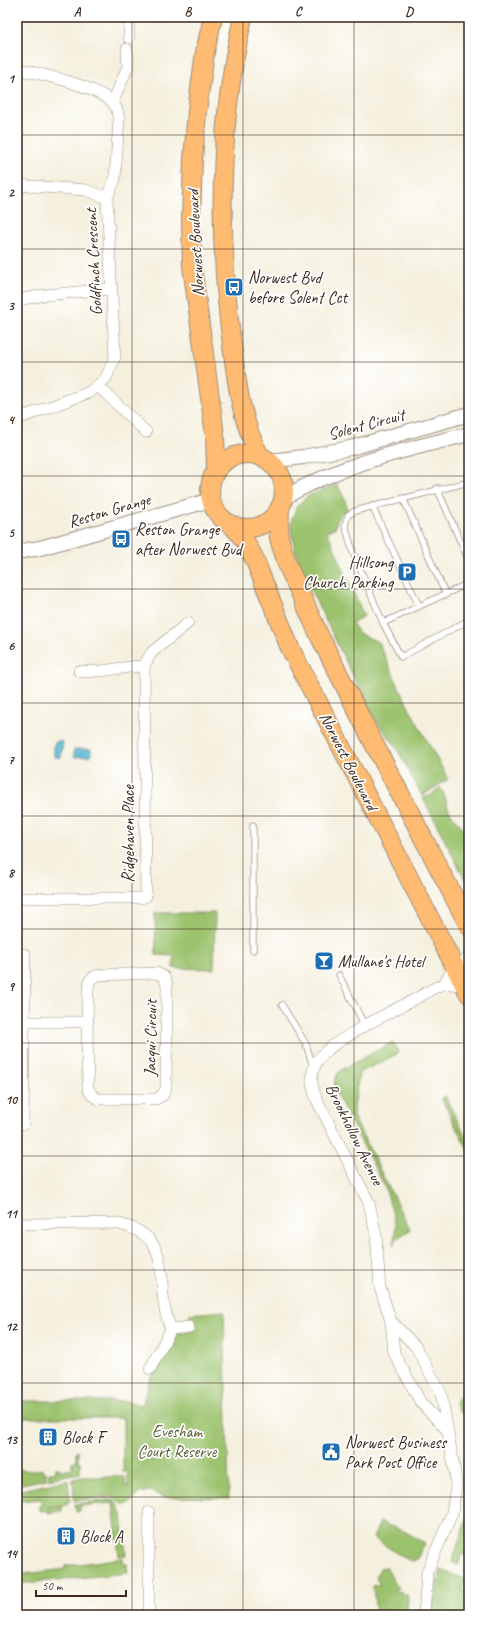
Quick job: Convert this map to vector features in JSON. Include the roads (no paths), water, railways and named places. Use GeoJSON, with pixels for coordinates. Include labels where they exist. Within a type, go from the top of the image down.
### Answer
{"type":"FeatureCollection","features":[{"type":"Feature","properties":{"kind":"main road","name":"Norwest Boulevard"},"geometry":{"type":"LineString","coordinates":[[213,17],[197,111],[193,159],[191,219],[192,266],[215,435],[216,469]]}},
{"type":"Feature","properties":{"kind":"main road","name":"Norwest Boulevard"},"geometry":{"type":"LineString","coordinates":[[243,17],[237,45],[226,121],[222,225],[227,310],[238,388],[246,427],[265,458]]}},
{"type":"Feature","properties":{"kind":"main road"},"geometry":{"type":"LineString","coordinates":[[244,454],[265,458],[282,477],[281,503],[273,518],[262,525],[243,528],[233,526],[223,520],[215,512],[210,500],[210,487],[216,469],[223,462],[244,454]]}},
{"type":"Feature","properties":{"kind":"main road","name":"Norwest Boulevard"},"geometry":{"type":"LineString","coordinates":[[281,503],[279,538],[287,564],[320,637],[469,926]]}},
{"type":"Feature","properties":{"kind":"main road","name":"Norwest Boulevard"},"geometry":{"type":"LineString","coordinates":[[233,526],[245,541],[254,558],[290,648],[462,962],[467,987]]}},
{"type":"Feature","properties":{"kind":"street"},"geometry":{"type":"LineString","coordinates":[[17,68],[106,96],[113,102],[128,66],[129,17]]}},
{"type":"Feature","properties":{"kind":"street","name":"Goldfinch Crescent"},"geometry":{"type":"LineString","coordinates":[[17,419],[80,397],[98,386],[106,378],[115,357],[110,289],[107,198],[115,179],[119,119],[113,102]]}},
{"type":"Feature","properties":{"kind":"street"},"geometry":{"type":"LineString","coordinates":[[17,185],[86,190],[107,198]]}},
{"type":"Feature","properties":{"kind":"street"},"geometry":{"type":"LineString","coordinates":[[17,300],[45,295],[110,289]]}},
{"type":"Feature","properties":{"kind":"street"},"geometry":{"type":"LineString","coordinates":[[98,386],[146,432]]}},
{"type":"Feature","properties":{"kind":"street","name":"Solent Circuit"},"geometry":{"type":"LineString","coordinates":[[265,458],[309,456],[350,448],[469,414]]}},
{"type":"Feature","properties":{"kind":"street"},"geometry":{"type":"LineString","coordinates":[[281,503],[308,483],[331,474],[374,460],[469,434]]}},
{"type":"Feature","properties":{"kind":"street","name":"Reston Grange"},"geometry":{"type":"LineString","coordinates":[[17,552],[40,548],[210,500]]}},
{"type":"Feature","properties":{"kind":"street"},"geometry":{"type":"LineString","coordinates":[[79,672],[89,673],[128,666],[144,666],[152,652],[188,623]]}},
{"type":"Feature","properties":{"kind":"street","name":"Ridgehaven Place"},"geometry":{"type":"LineString","coordinates":[[17,898],[142,898],[146,896],[144,666]]}},
{"type":"Feature","properties":{"kind":"street"},"geometry":{"type":"LineString","coordinates":[[23,1124],[21,1022],[25,954]]}},
{"type":"Feature","properties":{"kind":"street"},"geometry":{"type":"LineString","coordinates":[[444,984],[462,962]]}},
{"type":"Feature","properties":{"kind":"street","name":"Jacqui Circuit"},"geometry":{"type":"LineString","coordinates":[[157,973],[164,977],[167,985],[166,1088],[163,1095],[156,1098],[98,1099],[92,1095],[88,1089],[88,1022],[89,987],[91,980],[98,975],[157,973]]}},
{"type":"Feature","properties":{"kind":"street"},"geometry":{"type":"LineString","coordinates":[[444,984],[467,987]]}},
{"type":"Feature","properties":{"kind":"street","name":"Brookhollow Avenue"},"geometry":{"type":"LineString","coordinates":[[444,984],[365,1026],[326,1050],[313,1068],[311,1084],[317,1100],[369,1203],[376,1235],[380,1288],[391,1321],[394,1353],[421,1403],[448,1431]]}},
{"type":"Feature","properties":{"kind":"street"},"geometry":{"type":"LineString","coordinates":[[21,1022],[88,1022]]}},
{"type":"Feature","properties":{"kind":"street"},"geometry":{"type":"LineString","coordinates":[[17,1224],[113,1223],[128,1226],[138,1231],[154,1248],[160,1258],[162,1268],[164,1309],[171,1329],[150,1369]]}},
{"type":"Feature","properties":{"kind":"street","name":"Brookhollow Avenue"},"geometry":{"type":"LineString","coordinates":[[391,1321],[416,1347],[441,1393],[455,1473],[454,1500],[447,1527],[427,1572],[424,1615]]}},
{"type":"Feature","properties":{"kind":"street"},"geometry":{"type":"LineString","coordinates":[[171,1329],[189,1327]]}},
{"type":"Feature","properties":{"kind":"street"},"geometry":{"type":"LineString","coordinates":[[149,1512],[149,1615]]}},
{"type":"Feature","properties":{"kind":"lane"},"geometry":{"type":"LineString","coordinates":[[469,482],[437,488],[372,506],[348,515],[345,525],[354,552],[384,623],[401,657],[469,620]]}},
{"type":"Feature","properties":{"kind":"lane"},"geometry":{"type":"LineString","coordinates":[[437,488],[469,561]]}},
{"type":"Feature","properties":{"kind":"lane"},"geometry":{"type":"LineString","coordinates":[[403,498],[446,594]]}},
{"type":"Feature","properties":{"kind":"lane"},"geometry":{"type":"LineString","coordinates":[[372,506],[419,606]]}},
{"type":"Feature","properties":{"kind":"lane"},"geometry":{"type":"LineString","coordinates":[[384,623],[469,583]]}},
{"type":"Feature","properties":{"kind":"lane"},"geometry":{"type":"LineString","coordinates":[[253,825],[253,950]]}},
{"type":"Feature","properties":{"kind":"lane"},"geometry":{"type":"LineString","coordinates":[[339,975],[365,1026]]}},
{"type":"Feature","properties":{"kind":"lane"},"geometry":{"type":"LineString","coordinates":[[282,1005],[306,1044],[313,1068]]}},
{"type":"Feature","properties":{"kind":"water"},"geometry":{"type":"Polygon","coordinates":[[[57,741],[63,742],[61,758],[54,757],[54,744],[57,741]]]}},
{"type":"Feature","properties":{"kind":"water"},"geometry":{"type":"Polygon","coordinates":[[[74,749],[91,749],[91,756],[74,757],[74,749]]]}},
{"type":"Feature","properties":{"kind":"place","name":"Norwest Bvd before Solent Cct"},"geometry":{"type":"Point","coordinates":[234,287]}},
{"type":"Feature","properties":{"kind":"place","name":"Reston Grange after Norwest Bvd"},"geometry":{"type":"Point","coordinates":[121,539]}},
{"type":"Feature","properties":{"kind":"place","name":"Hillsong Church Parking"},"geometry":{"type":"Point","coordinates":[407,572]}},
{"type":"Feature","properties":{"kind":"place","name":"Mullane's Hotel"},"geometry":{"type":"Point","coordinates":[324,961]}},
{"type":"Feature","properties":{"kind":"place","name":"Block F"},"geometry":{"type":"Point","coordinates":[48,1437]}},
{"type":"Feature","properties":{"kind":"place","name":"Norwest Business Park Post Office"},"geometry":{"type":"Point","coordinates":[331,1452]}},
{"type":"Feature","properties":{"kind":"place","name":"Block A"},"geometry":{"type":"Point","coordinates":[66,1536]}},
{"type":"Feature","properties":{"kind":"park label","name":"Evesham Court Reserve"},"geometry":{"type":"Point","coordinates":[177,1441]}}]}
